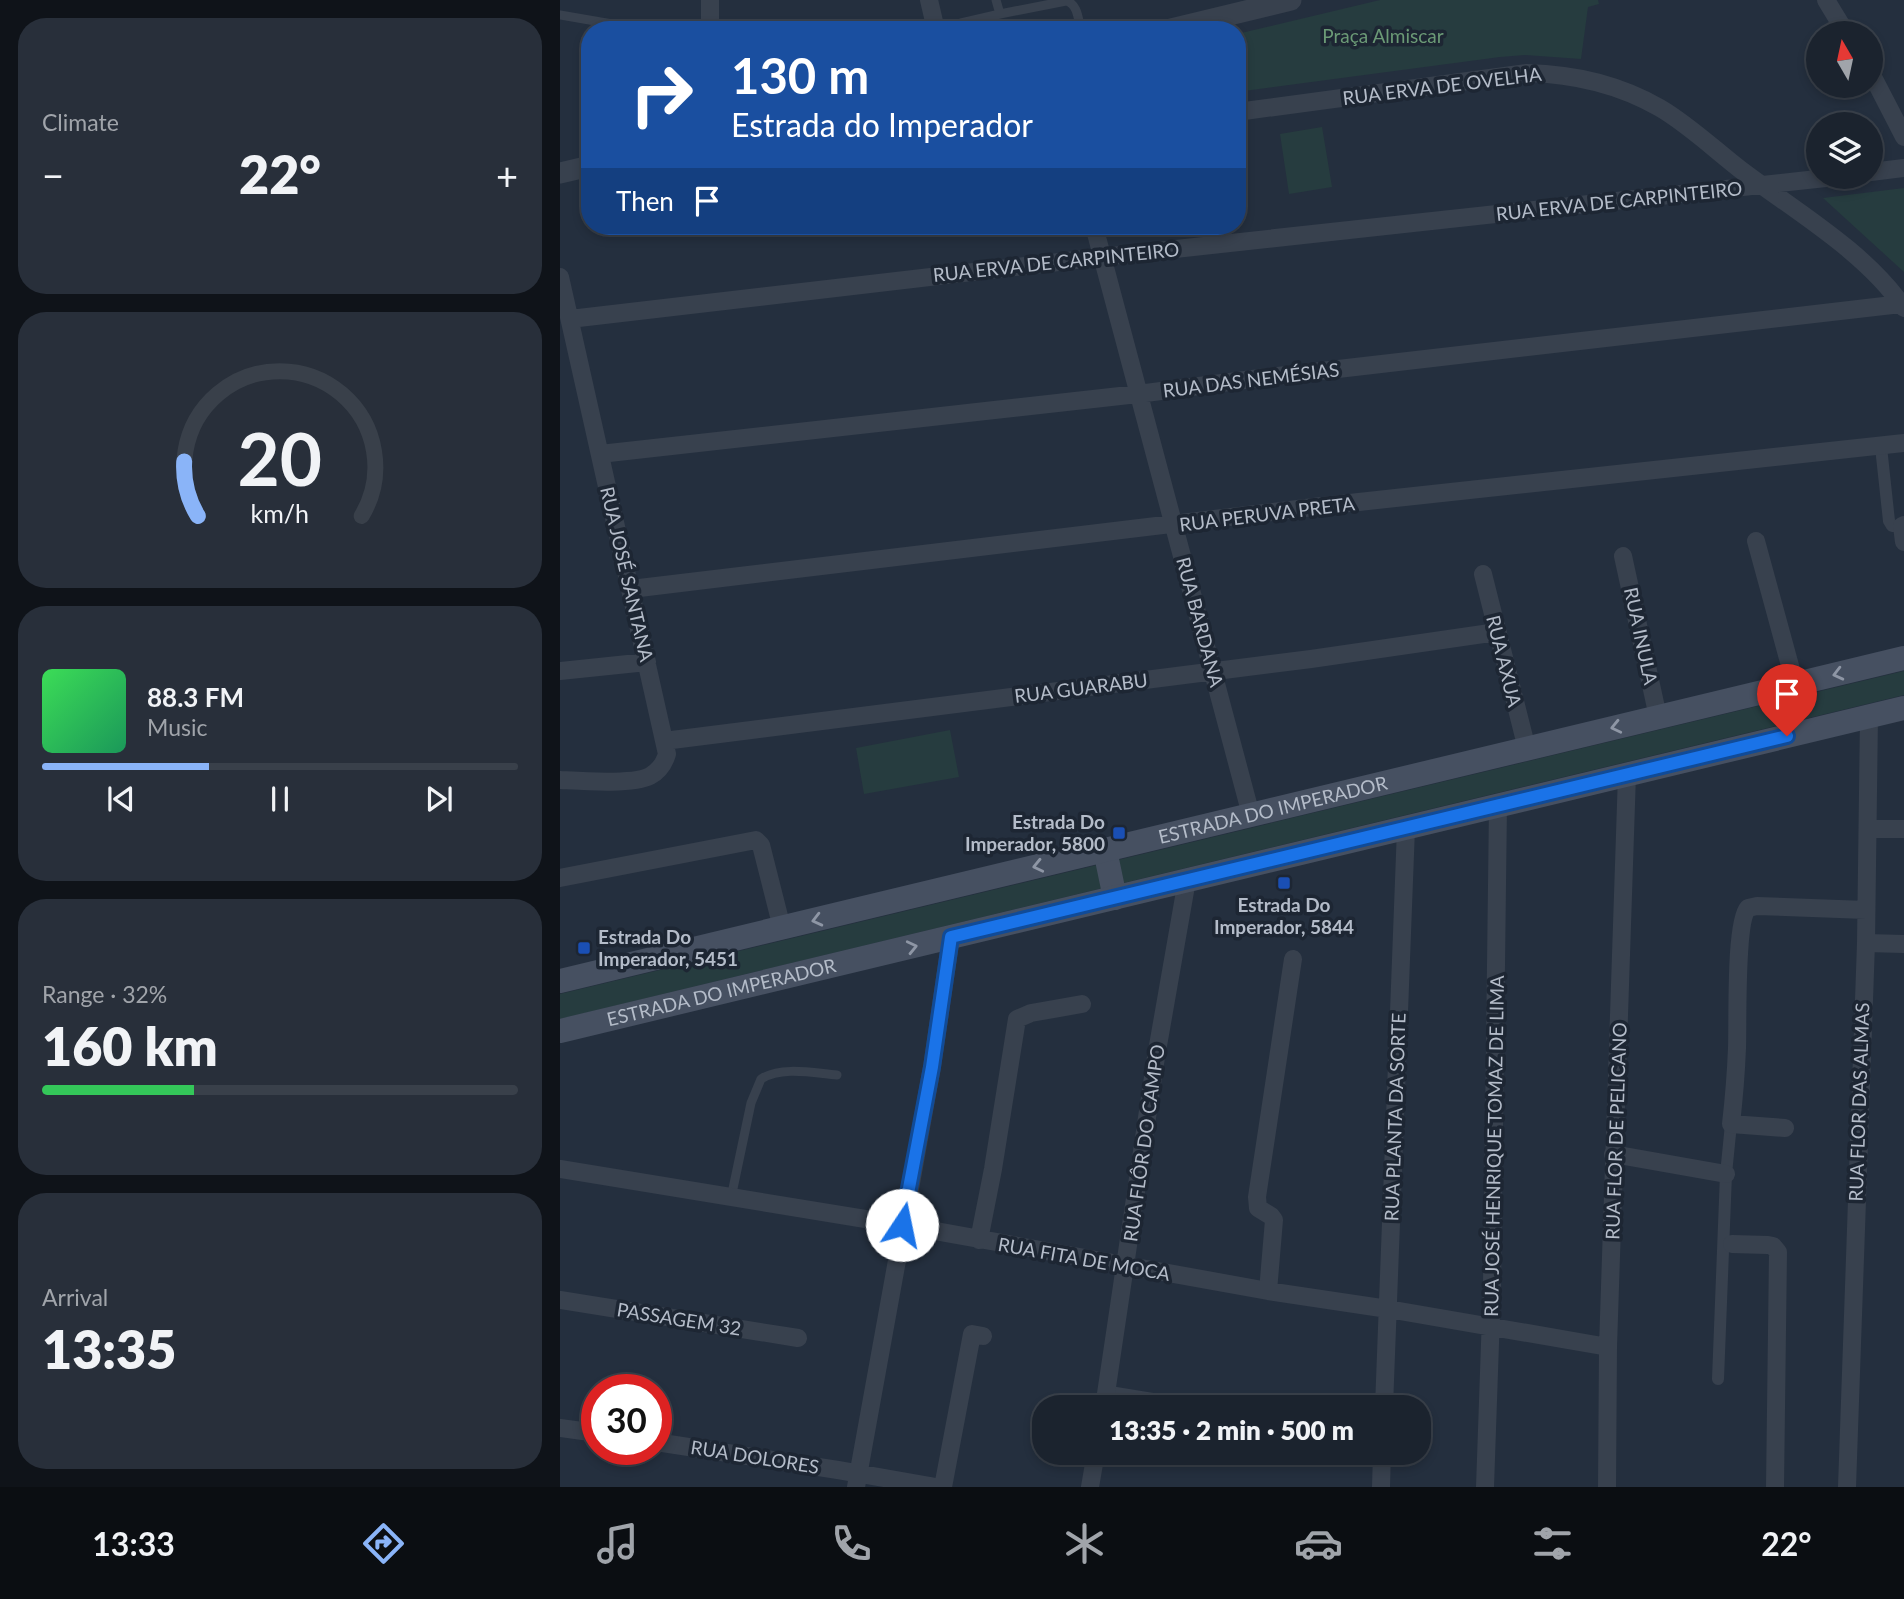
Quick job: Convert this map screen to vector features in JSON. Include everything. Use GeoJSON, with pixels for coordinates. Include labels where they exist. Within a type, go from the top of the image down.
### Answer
{"type":"FeatureCollection","features":[{"type":"Feature","properties":{"kind":"main road","name":"ESTRADA DO IMPERADOR"},"geometry":{"type":"LineString","coordinates":[[560,981],[1904,658]]}},
{"type":"Feature","properties":{"kind":"main road","name":"ESTRADA DO IMPERADOR"},"geometry":{"type":"LineString","coordinates":[[560,1031],[1904,708]]}},
{"type":"Feature","properties":{"kind":"main road"},"geometry":{"type":"LineString","coordinates":[[1105,850],[1115,898]]}},
{"type":"Feature","properties":{"kind":"street"},"geometry":{"type":"LineString","coordinates":[[710,0],[710,21]]}},
{"type":"Feature","properties":{"kind":"street"},"geometry":{"type":"LineString","coordinates":[[929,0],[934,21]]}},
{"type":"Feature","properties":{"kind":"street"},"geometry":{"type":"LineString","coordinates":[[1193,21],[1234,7],[1291,0]]}},
{"type":"Feature","properties":{"kind":"street"},"geometry":{"type":"LineString","coordinates":[[1826,0],[1839,21]]}},
{"type":"Feature","properties":{"kind":"street","name":"RUA ERVA DE OVELHA"},"geometry":{"type":"LineString","coordinates":[[1246,111],[1516,74],[1560,74],[1614,87],[1661,108],[1796,209],[1862,263],[1903,306]]}},
{"type":"Feature","properties":{"kind":"street"},"geometry":{"type":"LineString","coordinates":[[1883,96],[1904,137]]}},
{"type":"Feature","properties":{"kind":"street"},"geometry":{"type":"LineString","coordinates":[[560,173],[581,168]]}},
{"type":"Feature","properties":{"kind":"street"},"geometry":{"type":"LineString","coordinates":[[1883,171],[1904,168]]}},
{"type":"Feature","properties":{"kind":"street","name":"RUA ERVA DE CARPINTEIRO"},"geometry":{"type":"LineString","coordinates":[[570,319],[1102,257],[1806,181]]}},
{"type":"Feature","properties":{"kind":"street","name":"RUA BARDANA"},"geometry":{"type":"LineString","coordinates":[[1096,235],[1251,815]]}},
{"type":"Feature","properties":{"kind":"street","name":"RUA JOSÉ SANTANA"},"geometry":{"type":"LineString","coordinates":[[560,277],[667,754],[663,764],[649,777],[634,780],[560,780]]}},
{"type":"Feature","properties":{"kind":"street","name":"RUA DAS NEMÉSIAS"},"geometry":{"type":"LineString","coordinates":[[600,454],[1903,306]]}},
{"type":"Feature","properties":{"kind":"street","name":"RUA PERUVA PRETA"},"geometry":{"type":"LineString","coordinates":[[631,589],[1322,506],[1904,443]]}},
{"type":"Feature","properties":{"kind":"street"},"geometry":{"type":"LineString","coordinates":[[1881,447],[1889,521],[1892,526],[1903,531]]}},
{"type":"Feature","properties":{"kind":"street"},"geometry":{"type":"LineString","coordinates":[[1756,541],[1795,684]]}},
{"type":"Feature","properties":{"kind":"street","name":"RUA INULA"},"geometry":{"type":"LineString","coordinates":[[1623,556],[1658,717]]}},
{"type":"Feature","properties":{"kind":"street","name":"RUA AXUA"},"geometry":{"type":"LineString","coordinates":[[1483,573],[1527,749]]}},
{"type":"Feature","properties":{"kind":"street","name":"RUA GUARABU"},"geometry":{"type":"LineString","coordinates":[[664,741],[1497,632]]}},
{"type":"Feature","properties":{"kind":"street"},"geometry":{"type":"LineString","coordinates":[[560,671],[647,662]]}},
{"type":"Feature","properties":{"kind":"street","name":"RUA FLOR DAS ALMAS"},"geometry":{"type":"LineString","coordinates":[[1847,1487],[1867,910],[1870,716]]}},
{"type":"Feature","properties":{"kind":"street","name":"RUA FLOR DE PELICANO"},"geometry":{"type":"LineString","coordinates":[[1606,1487],[1608,1347],[1627,774]]}},
{"type":"Feature","properties":{"kind":"street","name":"RUA JOSÉ HENRIQUE TOMAZ DE LIMA"},"geometry":{"type":"LineString","coordinates":[[1485,1487],[1491,1328],[1498,806]]}},
{"type":"Feature","properties":{"kind":"street","name":"RUA PLANTA DA SORTE"},"geometry":{"type":"LineString","coordinates":[[1384,1395],[1406,828]]}},
{"type":"Feature","properties":{"kind":"street"},"geometry":{"type":"LineString","coordinates":[[1868,829],[1904,829]]}},
{"type":"Feature","properties":{"kind":"street"},"geometry":{"type":"LineString","coordinates":[[560,878],[756,839],[761,845],[782,928]]}},
{"type":"Feature","properties":{"kind":"street","name":"RUA FLÔR DO CAMPO"},"geometry":{"type":"LineString","coordinates":[[1107,1395],[1156,1057],[1187,880]]}},
{"type":"Feature","properties":{"kind":"street"},"geometry":{"type":"LineString","coordinates":[[1718,1379],[1726,1174],[1737,1045],[1740,946],[1746,910],[1757,906],[1867,910]]}},
{"type":"Feature","properties":{"kind":"street"},"geometry":{"type":"LineString","coordinates":[[858,1480],[932,1067],[951,937]]}},
{"type":"Feature","properties":{"kind":"street"},"geometry":{"type":"LineString","coordinates":[[1866,943],[1904,944]]}},
{"type":"Feature","properties":{"kind":"street"},"geometry":{"type":"LineString","coordinates":[[1268,1291],[1274,1220],[1258,1208],[1257,1197],[1293,959]]}},
{"type":"Feature","properties":{"kind":"street"},"geometry":{"type":"LineString","coordinates":[[979,1240],[1017,1019],[1031,1013],[1082,1004]]}},
{"type":"Feature","properties":{"kind":"street"},"geometry":{"type":"LineString","coordinates":[[1731,1124],[1785,1128]]}},
{"type":"Feature","properties":{"kind":"street"},"geometry":{"type":"LineString","coordinates":[[1614,1154],[1726,1174]]}},
{"type":"Feature","properties":{"kind":"street","name":"RUA FITA DE MOCA"},"geometry":{"type":"LineString","coordinates":[[560,1169],[1608,1347]]}},
{"type":"Feature","properties":{"kind":"street"},"geometry":{"type":"LineString","coordinates":[[1732,1244],[1773,1246],[1779,1252],[1775,1487]]}},
{"type":"Feature","properties":{"kind":"street","name":"PASSAGEM 32"},"geometry":{"type":"LineString","coordinates":[[560,1300],[798,1338]]}},
{"type":"Feature","properties":{"kind":"street"},"geometry":{"type":"LineString","coordinates":[[943,1487],[977,1329]]}},
{"type":"Feature","properties":{"kind":"street"},"geometry":{"type":"LineString","coordinates":[[560,1428],[581,1431]]}},
{"type":"Feature","properties":{"kind":"street","name":"RUA DOLORES"},"geometry":{"type":"LineString","coordinates":[[672,1445],[858,1480],[936,1487]]}},
{"type":"Feature","properties":{"kind":"street"},"geometry":{"type":"LineString","coordinates":[[1090,1487],[1094,1465]]}},
{"type":"Feature","properties":{"kind":"street"},"geometry":{"type":"LineString","coordinates":[[1381,1487],[1382,1465]]}},
{"type":"Feature","properties":{"kind":"lane"},"geometry":{"type":"LineString","coordinates":[[996,0],[1000,14]]}},
{"type":"Feature","properties":{"kind":"lane"},"geometry":{"type":"LineString","coordinates":[[970,21],[1066,1],[1075,7],[1079,21]]}},
{"type":"Feature","properties":{"kind":"lane"},"geometry":{"type":"LineString","coordinates":[[560,15],[595,21]]}},
{"type":"Feature","properties":{"kind":"lane"},"geometry":{"type":"LineString","coordinates":[[731,1198],[751,1103],[761,1079],[771,1074],[792,1072],[837,1075]]}},
{"type":"Feature","properties":{"kind":"green space","name":"Praça Almiscar"},"geometry":{"type":"Polygon","coordinates":[[[1380,0],[1598,0],[1599,4],[1588,7],[1581,59],[1525,55],[1500,57],[1246,91],[1246,32],[1380,0]]]}},
{"type":"Feature","properties":{"kind":"green space"},"geometry":{"type":"Polygon","coordinates":[[[1322,127],[1332,187],[1289,194],[1280,134],[1322,127]]]}},
{"type":"Feature","properties":{"kind":"green space"},"geometry":{"type":"Polygon","coordinates":[[[1904,188],[1904,272],[1823,198],[1904,188]]]}},
{"type":"Feature","properties":{"kind":"green space"},"geometry":{"type":"Polygon","coordinates":[[[1904,671],[1904,695],[560,1019],[560,994],[1904,671]]]}},
{"type":"Feature","properties":{"kind":"green space"},"geometry":{"type":"Polygon","coordinates":[[[950,730],[959,777],[864,794],[856,748],[950,730]]]}},
{"type":"Feature","properties":{"kind":"place","name":"Estrada Do Imperador, 5800"},"geometry":{"type":"Point","coordinates":[1119,833]}},
{"type":"Feature","properties":{"kind":"place","name":"Estrada Do Imperador, 5844"},"geometry":{"type":"Point","coordinates":[1284,883]}},
{"type":"Feature","properties":{"kind":"place","name":"Estrada Do Imperador, 5451"},"geometry":{"type":"Point","coordinates":[584,948]}},
{"type":"Feature","properties":{"kind":"route"},"geometry":{"type":"LineString","coordinates":[[902,1225],[932,1067],[951,937],[1787,736]]}}]}
